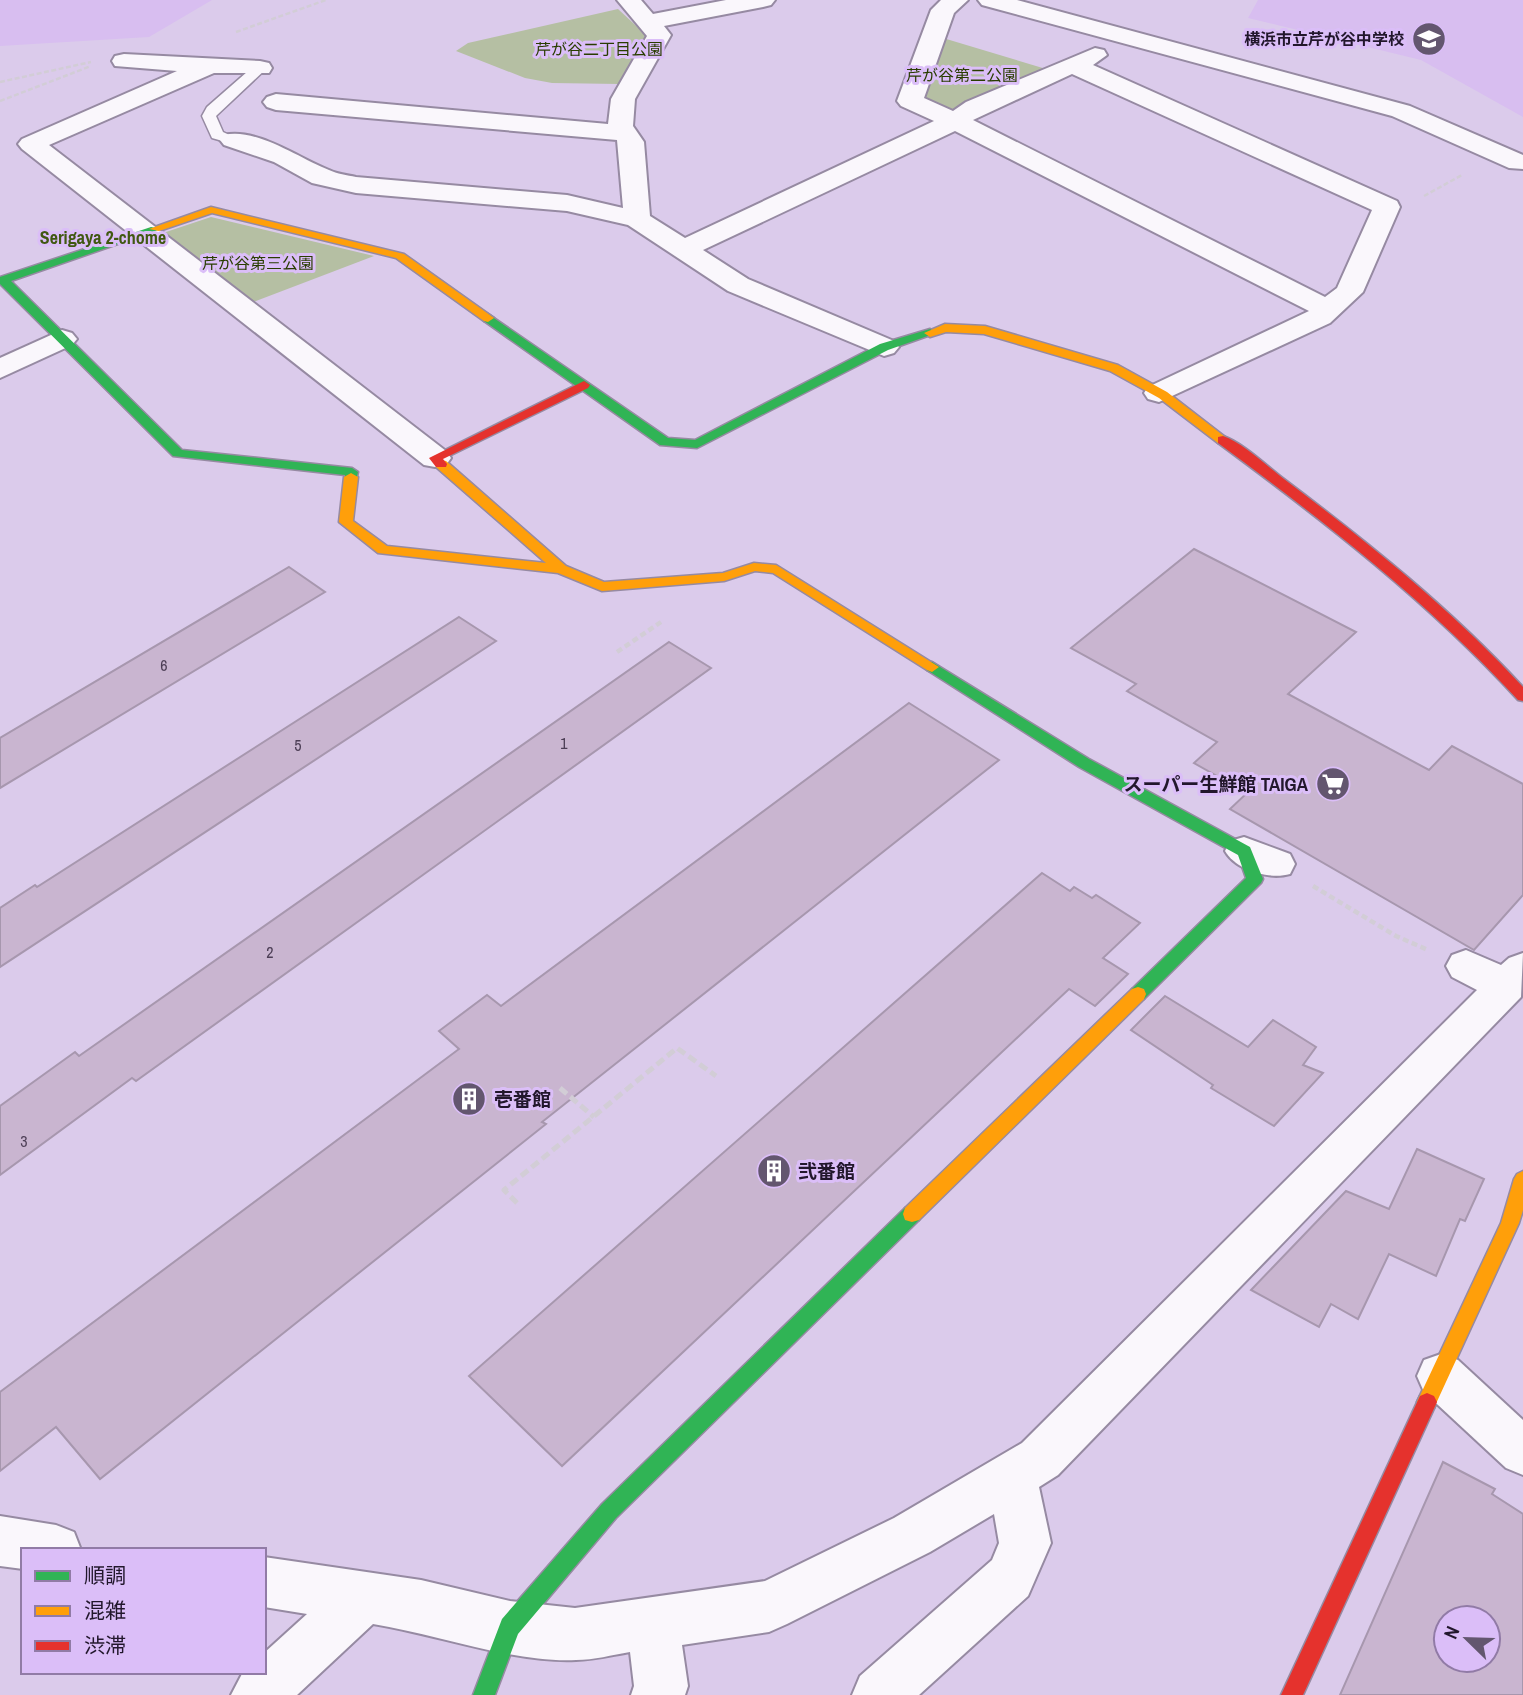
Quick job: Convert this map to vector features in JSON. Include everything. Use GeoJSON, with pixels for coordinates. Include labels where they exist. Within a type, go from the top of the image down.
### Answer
{"type":"FeatureCollection","features":[{"type":"Feature","properties":{"kind":"street"},"geometry":{"type":"LineString","coordinates":[[629,0],[659,35],[623,99],[620,126],[631,142],[637,219]]}},
{"type":"Feature","properties":{"kind":"street"},"geometry":{"type":"LineString","coordinates":[[648,22],[763,0]]}},
{"type":"Feature","properties":{"kind":"street"},"geometry":{"type":"LineString","coordinates":[[956,0],[943,10],[910,102],[956,121],[1328,310]]}},
{"type":"Feature","properties":{"kind":"street"},"geometry":{"type":"LineString","coordinates":[[990,0],[1401,111],[1498,160]]}},
{"type":"Feature","properties":{"kind":"street"},"geometry":{"type":"LineString","coordinates":[[683,249],[956,121],[975,107],[1132,37]]}},
{"type":"Feature","properties":{"kind":"street"},"geometry":{"type":"LineString","coordinates":[[114,61],[260,68]]}},
{"type":"Feature","properties":{"kind":"street"},"geometry":{"type":"LineString","coordinates":[[1073,65],[1398,206],[1349,292],[1321,317],[1159,393]]}},
{"type":"Feature","properties":{"kind":"street"},"geometry":{"type":"LineString","coordinates":[[209,66],[31,144],[142,233],[435,458],[561,569]]}},
{"type":"Feature","properties":{"kind":"street"},"geometry":{"type":"LineString","coordinates":[[276,102],[625,133]]}},
{"type":"Feature","properties":{"kind":"street"},"geometry":{"type":"LineString","coordinates":[[233,140],[283,156],[321,177],[356,185],[566,203],[637,219],[738,285],[884,347]]}},
{"type":"Feature","properties":{"kind":"street"},"geometry":{"type":"LineString","coordinates":[[484,1695],[510,1627],[609,1511],[1255,880],[1260,858],[1084,763],[776,569],[754,567],[724,577],[602,587],[561,569],[383,550],[346,522],[352,472],[178,453],[3,280],[211,210],[400,256],[666,442],[697,444],[884,347],[945,328],[985,330],[1114,368],[1159,393],[1322,514],[1480,647],[1523,696]]}},
{"type":"Feature","properties":{"kind":"street"},"geometry":{"type":"LineString","coordinates":[[0,369],[62,339]]}},
{"type":"Feature","properties":{"kind":"street"},"geometry":{"type":"LineString","coordinates":[[435,458],[584,384]]}},
{"type":"Feature","properties":{"kind":"street"},"geometry":{"type":"LineString","coordinates":[[266,1582],[421,1606],[510,1627],[575,1634],[769,1606],[912,1535],[1040,1459],[1118,1382],[1499,974]]}},
{"type":"Feature","properties":{"kind":"street"},"geometry":{"type":"LineString","coordinates":[[1292,1695],[1510,1223],[1523,1179]]}},
{"type":"Feature","properties":{"kind":"street"},"geometry":{"type":"LineString","coordinates":[[1441,1376],[1523,1452]]}},
{"type":"Feature","properties":{"kind":"street"},"geometry":{"type":"LineString","coordinates":[[879,1695],[1010,1578],[1025,1543],[1012,1476]]}},
{"type":"Feature","properties":{"kind":"street"},"geometry":{"type":"LineString","coordinates":[[0,1541],[44,1548]]}},
{"type":"Feature","properties":{"kind":"street"},"geometry":{"type":"LineString","coordinates":[[258,1695],[364,1597]]}},
{"type":"Feature","properties":{"kind":"street"},"geometry":{"type":"LineString","coordinates":[[652,1623],[662,1686],[658,1695]]}},
{"type":"Feature","properties":{"kind":"lane"},"geometry":{"type":"LineString","coordinates":[[233,140],[217,135],[209,116],[214,107],[260,68]]}},
{"type":"Feature","properties":{"kind":"path"},"geometry":{"type":"LineString","coordinates":[[0,82],[114,61]]}},
{"type":"Feature","properties":{"kind":"path"},"geometry":{"type":"LineString","coordinates":[[0,101],[114,61]]}},
{"type":"Feature","properties":{"kind":"path"},"geometry":{"type":"LineString","coordinates":[[1398,206],[1498,160]]}},
{"type":"Feature","properties":{"kind":"path"},"geometry":{"type":"LineString","coordinates":[[617,652],[631,642]]}},
{"type":"Feature","properties":{"kind":"path"},"geometry":{"type":"LineString","coordinates":[[1260,858],[1396,936],[1422,947]]}},
{"type":"Feature","properties":{"kind":"path"},"geometry":{"type":"LineString","coordinates":[[517,1203],[504,1190],[677,1048],[716,1076]]}},
{"type":"Feature","properties":{"kind":"path"},"geometry":{"type":"LineString","coordinates":[[560,1088],[594,1116]]}},
{"type":"Feature","properties":{"kind":"shaded area"},"geometry":{"type":"Polygon","coordinates":[[[0,0],[212,0],[149,37],[0,46],[0,0]]]}},
{"type":"Feature","properties":{"kind":"shaded area","name":"横浜市立芹が谷中学校"},"geometry":{"type":"Polygon","coordinates":[[[1258,0],[1523,0],[1523,117],[1421,60],[1248,18],[1258,0]]]}},
{"type":"Feature","properties":{"kind":"green space","name":"芹が谷二丁目公園"},"geometry":{"type":"Polygon","coordinates":[[[618,9],[646,35],[619,84],[552,83],[525,78],[456,51],[468,43],[618,9]]]}},
{"type":"Feature","properties":{"kind":"green space","name":"芹が谷第二公園"},"geometry":{"type":"Polygon","coordinates":[[[943,38],[1046,69],[955,113],[922,99],[943,38]]]}},
{"type":"Feature","properties":{"kind":"green space","name":"芹が谷第三公園"},"geometry":{"type":"Polygon","coordinates":[[[211,217],[374,256],[251,303],[163,233],[211,217]]]}},
{"type":"Feature","properties":{"kind":"building"},"geometry":{"type":"Polygon","coordinates":[[[1194,549],[1356,632],[1288,694],[1429,770],[1452,746],[1523,784],[1523,895],[1474,950],[1230,809],[1247,793],[1194,763],[1217,742],[1127,691],[1136,684],[1071,648],[1194,549]]]}},
{"type":"Feature","properties":{"kind":"building"},"geometry":{"type":"Polygon","coordinates":[[[289,567],[325,592],[0,788],[0,738],[289,567]]]}},
{"type":"Feature","properties":{"kind":"building"},"geometry":{"type":"Polygon","coordinates":[[[459,617],[496,641],[0,967],[0,908],[459,617]]]}},
{"type":"Feature","properties":{"kind":"building"},"geometry":{"type":"Polygon","coordinates":[[[669,642],[711,668],[136,1081],[132,1078],[0,1175],[0,1106],[75,1052],[79,1056],[669,642]]]}},
{"type":"Feature","properties":{"kind":"building","name":"壱番館"},"geometry":{"type":"Polygon","coordinates":[[[909,703],[999,760],[542,1122],[546,1124],[100,1479],[56,1427],[0,1471],[0,1392],[459,1049],[439,1031],[487,995],[501,1006],[909,703]]]}},
{"type":"Feature","properties":{"kind":"building","name":"弐番館"},"geometry":{"type":"Polygon","coordinates":[[[1042,873],[1070,891],[1074,887],[1092,898],[1096,895],[1140,923],[1103,958],[1128,974],[1095,1006],[1069,989],[562,1466],[469,1376],[1042,873]]]}},
{"type":"Feature","properties":{"kind":"building"},"geometry":{"type":"Polygon","coordinates":[[[1165,996],[1248,1047],[1273,1020],[1316,1047],[1303,1065],[1323,1073],[1274,1126],[1211,1088],[1213,1085],[1131,1030],[1165,996]]]}},
{"type":"Feature","properties":{"kind":"building"},"geometry":{"type":"Polygon","coordinates":[[[1417,1149],[1484,1179],[1465,1221],[1460,1219],[1436,1276],[1389,1254],[1358,1319],[1331,1304],[1319,1327],[1251,1290],[1346,1191],[1389,1209],[1417,1149]]]}},
{"type":"Feature","properties":{"kind":"building"},"geometry":{"type":"Polygon","coordinates":[[[1443,1462],[1495,1489],[1492,1494],[1523,1514],[1523,1695],[1340,1695],[1443,1462]]]}},
{"type":"Feature","properties":{"kind":"traffic: fast"},"geometry":{"type":"LineString","coordinates":[[155,229],[3,280],[178,453],[352,472],[351,477]]}},
{"type":"Feature","properties":{"kind":"traffic: fast"},"geometry":{"type":"LineString","coordinates":[[488,318],[665,442],[697,444],[884,347],[930,333]]}},
{"type":"Feature","properties":{"kind":"traffic: fast"},"geometry":{"type":"LineString","coordinates":[[932,667],[1084,763],[1244,851],[1255,879],[1138,994]]}},
{"type":"Feature","properties":{"kind":"traffic: fast"},"geometry":{"type":"LineString","coordinates":[[484,1695],[510,1627],[609,1511],[912,1214]]}},
{"type":"Feature","properties":{"kind":"traffic: slow"},"geometry":{"type":"LineString","coordinates":[[155,229],[211,210],[400,256],[488,318]]}},
{"type":"Feature","properties":{"kind":"traffic: slow"},"geometry":{"type":"LineString","coordinates":[[930,333],[945,328],[985,330],[1114,368],[1163,395],[1223,440]]}},
{"type":"Feature","properties":{"kind":"traffic: slow"},"geometry":{"type":"LineString","coordinates":[[441,464],[561,569],[602,587],[724,577],[754,567],[776,569],[932,667]]}},
{"type":"Feature","properties":{"kind":"traffic: slow"},"geometry":{"type":"LineString","coordinates":[[351,477],[346,522],[383,550],[561,569]]}},
{"type":"Feature","properties":{"kind":"traffic: slow"},"geometry":{"type":"LineString","coordinates":[[912,1214],[1138,994]]}},
{"type":"Feature","properties":{"kind":"traffic: slow"},"geometry":{"type":"LineString","coordinates":[[1427,1402],[1510,1223],[1523,1179]]}},
{"type":"Feature","properties":{"kind":"traffic: jam"},"geometry":{"type":"LineString","coordinates":[[441,464],[435,458],[584,385]]}},
{"type":"Feature","properties":{"kind":"traffic: jam"},"geometry":{"type":"LineString","coordinates":[[1223,440],[1341,529],[1418,592],[1490,660],[1523,696]]}},
{"type":"Feature","properties":{"kind":"traffic: jam"},"geometry":{"type":"LineString","coordinates":[[1292,1695],[1427,1402]]}},
{"type":"Feature","properties":{"kind":"place","name":"横浜市立芹が谷中学校"},"geometry":{"type":"Point","coordinates":[1429,39]}},
{"type":"Feature","properties":{"kind":"place","name":"スーパー生鮮館 TAIGA"},"geometry":{"type":"Point","coordinates":[1333,784]}},
{"type":"Feature","properties":{"kind":"place","name":"壱番館"},"geometry":{"type":"Point","coordinates":[469,1099]}},
{"type":"Feature","properties":{"kind":"place","name":"弐番館"},"geometry":{"type":"Point","coordinates":[774,1171]}},
{"type":"Feature","properties":{"kind":"district","name":"Serigaya 2-chome"},"geometry":{"type":"Point","coordinates":[103,238]}}]}
